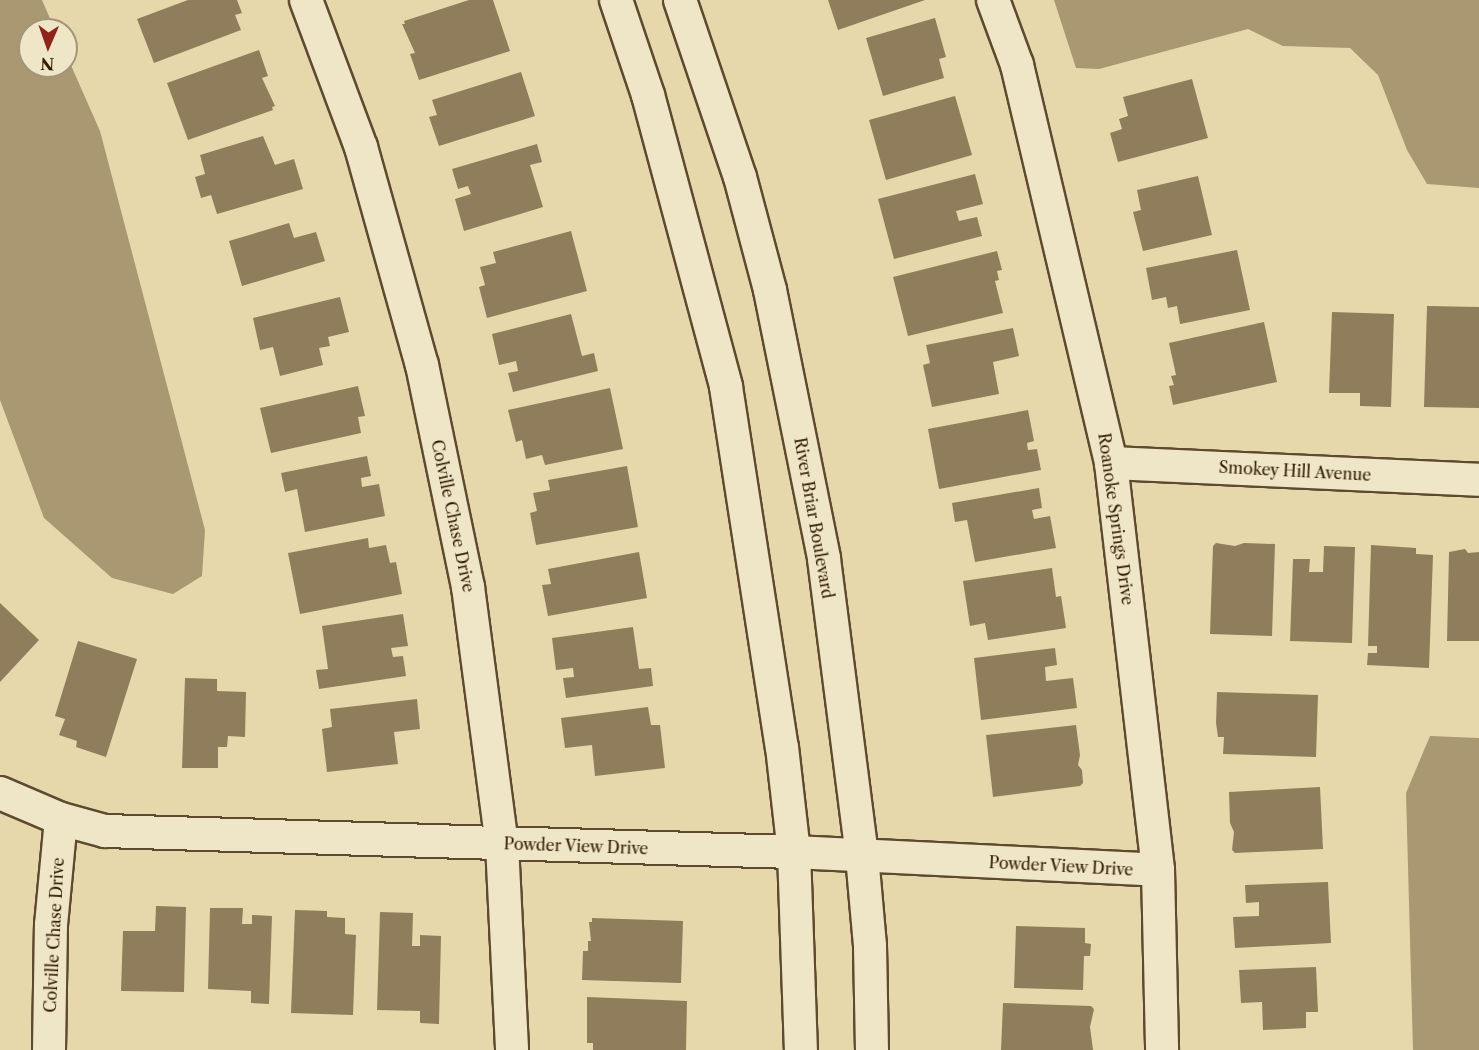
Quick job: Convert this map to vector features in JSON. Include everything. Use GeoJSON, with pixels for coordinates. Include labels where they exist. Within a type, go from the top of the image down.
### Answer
{"type":"FeatureCollection","features":[{"type":"Feature","properties":{"kind":"street","name":"Colville Chase Drive"},"geometry":{"type":"LineString","coordinates":[[306,0],[361,147],[422,365],[468,587],[502,844],[512,1050]]}},
{"type":"Feature","properties":{"kind":"street"},"geometry":{"type":"LineString","coordinates":[[616,0],[648,95],[726,387],[782,747],[794,852],[801,1050]]}},
{"type":"Feature","properties":{"kind":"street","name":"River Briar Boulevard"},"geometry":{"type":"LineString","coordinates":[[680,0],[740,177],[770,290],[824,559],[862,856],[870,946],[872,1050]]}},
{"type":"Feature","properties":{"kind":"street","name":"Roanoke Springs Drive"},"geometry":{"type":"LineString","coordinates":[[993,0],[1017,65],[1111,463],[1158,870],[1162,1050]]}},
{"type":"Feature","properties":{"kind":"street","name":"Smokey Hill Avenue"},"geometry":{"type":"LineString","coordinates":[[1111,463],[1479,480]]}},
{"type":"Feature","properties":{"kind":"street","name":"Powder View Drive"},"geometry":{"type":"LineString","coordinates":[[0,793],[61,819],[105,831],[794,852],[1158,870]]}},
{"type":"Feature","properties":{"kind":"street","name":"Colville Chase Drive"},"geometry":{"type":"LineString","coordinates":[[49,1050],[51,925],[61,819]]}},
{"type":"Feature","properties":{"kind":"shaded area"},"geometry":{"type":"Polygon","coordinates":[[[0,0],[42,0],[50,18],[18,18],[18,78],[77,78],[100,131],[205,530],[202,576],[173,594],[112,578],[44,518],[0,400],[0,0]]]}},
{"type":"Feature","properties":{"kind":"shaded area"},"geometry":{"type":"Polygon","coordinates":[[[1054,0],[1479,0],[1479,188],[1427,184],[1407,150],[1378,75],[1350,48],[1283,46],[1248,29],[1099,69],[1076,68],[1054,0]]]}},
{"type":"Feature","properties":{"kind":"shaded area"},"geometry":{"type":"Polygon","coordinates":[[[1430,736],[1479,738],[1479,1050],[1413,1050],[1406,793],[1430,736]]]}},
{"type":"Feature","properties":{"kind":"building"},"geometry":{"type":"Polygon","coordinates":[[[188,0],[237,0],[242,13],[235,15],[241,30],[154,63],[137,19],[188,0]]]}},
{"type":"Feature","properties":{"kind":"building"},"geometry":{"type":"Polygon","coordinates":[[[469,0],[493,0],[510,51],[419,80],[410,54],[415,53],[402,24],[405,24],[404,21],[469,0]]]}},
{"type":"Feature","properties":{"kind":"building"},"geometry":{"type":"Polygon","coordinates":[[[828,0],[925,0],[838,30],[828,0]]]}},
{"type":"Feature","properties":{"kind":"building"},"geometry":{"type":"Polygon","coordinates":[[[935,18],[946,57],[939,59],[944,78],[883,96],[866,38],[935,18]]]}},
{"type":"Feature","properties":{"kind":"building"},"geometry":{"type":"Polygon","coordinates":[[[259,50],[268,76],[262,78],[275,106],[272,107],[273,110],[188,140],[167,83],[259,50]]]}},
{"type":"Feature","properties":{"kind":"building"},"geometry":{"type":"Polygon","coordinates":[[[521,72],[535,116],[439,146],[429,117],[437,115],[432,100],[521,72]]]}},
{"type":"Feature","properties":{"kind":"building"},"geometry":{"type":"Polygon","coordinates":[[[1192,79],[1208,138],[1118,162],[1110,133],[1122,129],[1119,119],[1128,116],[1123,97],[1192,79]]]}},
{"type":"Feature","properties":{"kind":"building"},"geometry":{"type":"Polygon","coordinates":[[[955,96],[972,155],[886,180],[869,120],[955,96]]]}},
{"type":"Feature","properties":{"kind":"building"},"geometry":{"type":"Polygon","coordinates":[[[263,136],[275,165],[294,159],[303,189],[217,214],[211,195],[201,198],[195,177],[205,174],[200,155],[263,136]]]}},
{"type":"Feature","properties":{"kind":"building"},"geometry":{"type":"Polygon","coordinates":[[[537,144],[542,162],[530,165],[543,207],[464,231],[455,199],[471,194],[468,186],[458,189],[452,169],[537,144]]]}},
{"type":"Feature","properties":{"kind":"building"},"geometry":{"type":"Polygon","coordinates":[[[975,174],[983,204],[956,211],[959,221],[977,217],[982,236],[894,259],[878,199],[975,174]]]}},
{"type":"Feature","properties":{"kind":"building"},"geometry":{"type":"Polygon","coordinates":[[[1198,176],[1212,235],[1143,251],[1133,212],[1141,210],[1137,190],[1198,176]]]}},
{"type":"Feature","properties":{"kind":"building"},"geometry":{"type":"Polygon","coordinates":[[[289,223],[294,238],[316,232],[325,261],[242,286],[229,241],[289,223]]]}},
{"type":"Feature","properties":{"kind":"building"},"geometry":{"type":"Polygon","coordinates":[[[571,231],[587,291],[487,318],[479,287],[485,285],[480,267],[496,263],[493,252],[571,231]]]}},
{"type":"Feature","properties":{"kind":"building"},"geometry":{"type":"Polygon","coordinates":[[[1237,250],[1250,310],[1180,324],[1177,306],[1168,308],[1166,297],[1152,300],[1146,268],[1237,250]]]}},
{"type":"Feature","properties":{"kind":"building"},"geometry":{"type":"Polygon","coordinates":[[[997,251],[1002,270],[997,271],[999,280],[995,281],[1003,313],[908,336],[893,277],[997,251]]]}},
{"type":"Feature","properties":{"kind":"building"},"geometry":{"type":"Polygon","coordinates":[[[340,297],[349,332],[328,337],[330,346],[319,348],[323,365],[280,376],[273,347],[260,350],[253,318],[340,297]]]}},
{"type":"Feature","properties":{"kind":"building"},"geometry":{"type":"Polygon","coordinates":[[[1427,306],[1479,307],[1479,408],[1424,407],[1427,306]]]}},
{"type":"Feature","properties":{"kind":"building"},"geometry":{"type":"Polygon","coordinates":[[[1332,312],[1394,314],[1391,407],[1360,406],[1360,393],[1329,393],[1332,312]]]}},
{"type":"Feature","properties":{"kind":"building"},"geometry":{"type":"Polygon","coordinates":[[[571,314],[582,356],[594,353],[598,371],[513,392],[508,373],[518,371],[516,361],[499,365],[492,334],[571,314]]]}},
{"type":"Feature","properties":{"kind":"building"},"geometry":{"type":"Polygon","coordinates":[[[1264,322],[1277,382],[1173,405],[1169,386],[1174,385],[1171,376],[1176,375],[1169,343],[1264,322]]]}},
{"type":"Feature","properties":{"kind":"building"},"geometry":{"type":"Polygon","coordinates":[[[1013,328],[1019,356],[993,362],[999,394],[932,407],[923,365],[930,363],[926,345],[1013,328]]]}},
{"type":"Feature","properties":{"kind":"building"},"geometry":{"type":"Polygon","coordinates":[[[358,386],[365,416],[358,417],[361,433],[271,453],[260,408],[358,386]]]}},
{"type":"Feature","properties":{"kind":"building"},"geometry":{"type":"Polygon","coordinates":[[[610,388],[623,449],[545,465],[542,455],[526,459],[522,440],[516,442],[508,410],[610,388]]]}},
{"type":"Feature","properties":{"kind":"building"},"geometry":{"type":"Polygon","coordinates":[[[1028,410],[1034,441],[1027,443],[1028,450],[1037,449],[1041,470],[939,489],[928,429],[1028,410]]]}},
{"type":"Feature","properties":{"kind":"building"},"geometry":{"type":"Polygon","coordinates":[[[367,456],[371,476],[361,478],[362,487],[379,484],[385,516],[305,532],[297,489],[285,492],[281,473],[367,456]]]}},
{"type":"Feature","properties":{"kind":"building"},"geometry":{"type":"Polygon","coordinates":[[[627,466],[638,527],[536,545],[530,513],[537,511],[533,493],[550,490],[548,480],[627,466]]]}},
{"type":"Feature","properties":{"kind":"building"},"geometry":{"type":"Polygon","coordinates":[[[1039,488],[1042,508],[1032,510],[1034,519],[1050,516],[1056,548],[975,562],[967,520],[955,522],[952,503],[1039,488]]]}},
{"type":"Feature","properties":{"kind":"building"},"geometry":{"type":"Polygon","coordinates":[[[368,538],[369,548],[386,545],[390,563],[396,562],[402,594],[300,614],[288,553],[368,538]]]}},
{"type":"Feature","properties":{"kind":"building"},"geometry":{"type":"Polygon","coordinates":[[[1216,543],[1235,546],[1244,543],[1275,544],[1272,636],[1210,634],[1213,546],[1216,543]]]}},
{"type":"Feature","properties":{"kind":"building"},"geometry":{"type":"Polygon","coordinates":[[[1371,545],[1416,548],[1416,554],[1433,555],[1429,668],[1367,665],[1368,653],[1377,653],[1377,646],[1368,646],[1371,545]]]}},
{"type":"Feature","properties":{"kind":"building"},"geometry":{"type":"Polygon","coordinates":[[[1324,546],[1355,547],[1352,643],[1290,641],[1293,559],[1310,559],[1309,572],[1323,572],[1324,546]]]}},
{"type":"Feature","properties":{"kind":"building"},"geometry":{"type":"Polygon","coordinates":[[[1465,549],[1468,553],[1479,552],[1479,641],[1447,641],[1449,552],[1465,549]]]}},
{"type":"Feature","properties":{"kind":"building"},"geometry":{"type":"Polygon","coordinates":[[[639,552],[647,598],[548,616],[542,585],[551,584],[548,569],[639,552]]]}},
{"type":"Feature","properties":{"kind":"building"},"geometry":{"type":"Polygon","coordinates":[[[1052,568],[1056,597],[1061,596],[1066,628],[988,640],[985,623],[970,626],[963,581],[1052,568]]]}},
{"type":"Feature","properties":{"kind":"building"},"geometry":{"type":"Polygon","coordinates":[[[0,603],[39,640],[0,682],[0,603]]]}},
{"type":"Feature","properties":{"kind":"building"},"geometry":{"type":"Polygon","coordinates":[[[403,614],[408,646],[391,648],[393,657],[403,656],[406,676],[319,689],[316,670],[328,669],[322,626],[403,614]]]}},
{"type":"Feature","properties":{"kind":"building"},"geometry":{"type":"Polygon","coordinates":[[[633,627],[639,669],[651,668],[653,686],[566,698],[563,678],[574,677],[573,668],[556,670],[552,638],[633,627]]]}},
{"type":"Feature","properties":{"kind":"building"},"geometry":{"type":"Polygon","coordinates":[[[78,641],[137,659],[106,757],[76,747],[77,741],[59,735],[65,719],[55,716],[78,641]]]}},
{"type":"Feature","properties":{"kind":"building"},"geometry":{"type":"Polygon","coordinates":[[[1055,648],[1057,665],[1045,667],[1046,681],[1073,678],[1077,708],[981,720],[974,658],[1055,648]]]}},
{"type":"Feature","properties":{"kind":"building"},"geometry":{"type":"Polygon","coordinates":[[[185,678],[217,679],[217,691],[246,692],[245,737],[228,736],[227,747],[218,747],[218,768],[182,768],[185,678]]]}},
{"type":"Feature","properties":{"kind":"building"},"geometry":{"type":"Polygon","coordinates":[[[1217,692],[1318,695],[1316,757],[1223,754],[1224,737],[1218,737],[1216,723],[1217,692]]]}},
{"type":"Feature","properties":{"kind":"building"},"geometry":{"type":"Polygon","coordinates":[[[417,699],[420,729],[394,732],[398,764],[327,772],[322,729],[332,727],[330,709],[417,699]]]}},
{"type":"Feature","properties":{"kind":"building"},"geometry":{"type":"Polygon","coordinates":[[[648,707],[651,725],[660,725],[665,768],[595,776],[592,745],[565,748],[561,718],[648,707]]]}},
{"type":"Feature","properties":{"kind":"building"},"geometry":{"type":"Polygon","coordinates":[[[1076,725],[1080,755],[1078,765],[1082,770],[1083,783],[1080,786],[993,797],[986,735],[1076,725]]]}},
{"type":"Feature","properties":{"kind":"building"},"geometry":{"type":"Polygon","coordinates":[[[1320,787],[1323,849],[1235,853],[1232,850],[1234,832],[1230,823],[1229,792],[1320,787]]]}},
{"type":"Feature","properties":{"kind":"building"},"geometry":{"type":"Polygon","coordinates":[[[1328,882],[1331,943],[1235,948],[1233,917],[1259,916],[1259,902],[1246,903],[1245,885],[1328,882]]]}},
{"type":"Feature","properties":{"kind":"building"},"geometry":{"type":"Polygon","coordinates":[[[156,906],[186,907],[184,992],[121,991],[123,931],[155,931],[156,906]]]}},
{"type":"Feature","properties":{"kind":"building"},"geometry":{"type":"Polygon","coordinates":[[[210,908],[243,908],[242,924],[252,924],[252,915],[272,916],[269,1004],[251,1003],[251,991],[208,989],[210,908]]]}},
{"type":"Feature","properties":{"kind":"building"},"geometry":{"type":"Polygon","coordinates":[[[295,910],[327,911],[327,917],[345,918],[345,934],[356,935],[353,1015],[291,1013],[295,910]]]}},
{"type":"Feature","properties":{"kind":"building"},"geometry":{"type":"Polygon","coordinates":[[[380,912],[413,913],[412,946],[420,946],[420,935],[441,936],[439,1024],[420,1023],[420,1011],[377,1010],[380,912]]]}},
{"type":"Feature","properties":{"kind":"building"},"geometry":{"type":"Polygon","coordinates":[[[592,918],[683,921],[681,983],[582,980],[583,951],[588,951],[588,941],[591,941],[589,922],[592,922],[592,918]]]}},
{"type":"Feature","properties":{"kind":"building"},"geometry":{"type":"Polygon","coordinates":[[[1016,926],[1085,928],[1085,943],[1091,944],[1090,956],[1084,956],[1083,990],[1014,988],[1016,926]]]}},
{"type":"Feature","properties":{"kind":"building"},"geometry":{"type":"Polygon","coordinates":[[[1316,967],[1318,1012],[1306,1012],[1306,1028],[1263,1030],[1262,1002],[1241,1003],[1239,970],[1316,967]]]}},
{"type":"Feature","properties":{"kind":"building"},"geometry":{"type":"Polygon","coordinates":[[[587,997],[687,1001],[686,1050],[593,1050],[593,1043],[587,1043],[587,997]]]}},
{"type":"Feature","properties":{"kind":"building"},"geometry":{"type":"Polygon","coordinates":[[[1003,1003],[1091,1006],[1094,1009],[1090,1027],[1093,1050],[1001,1050],[1003,1003]]]}}]}
